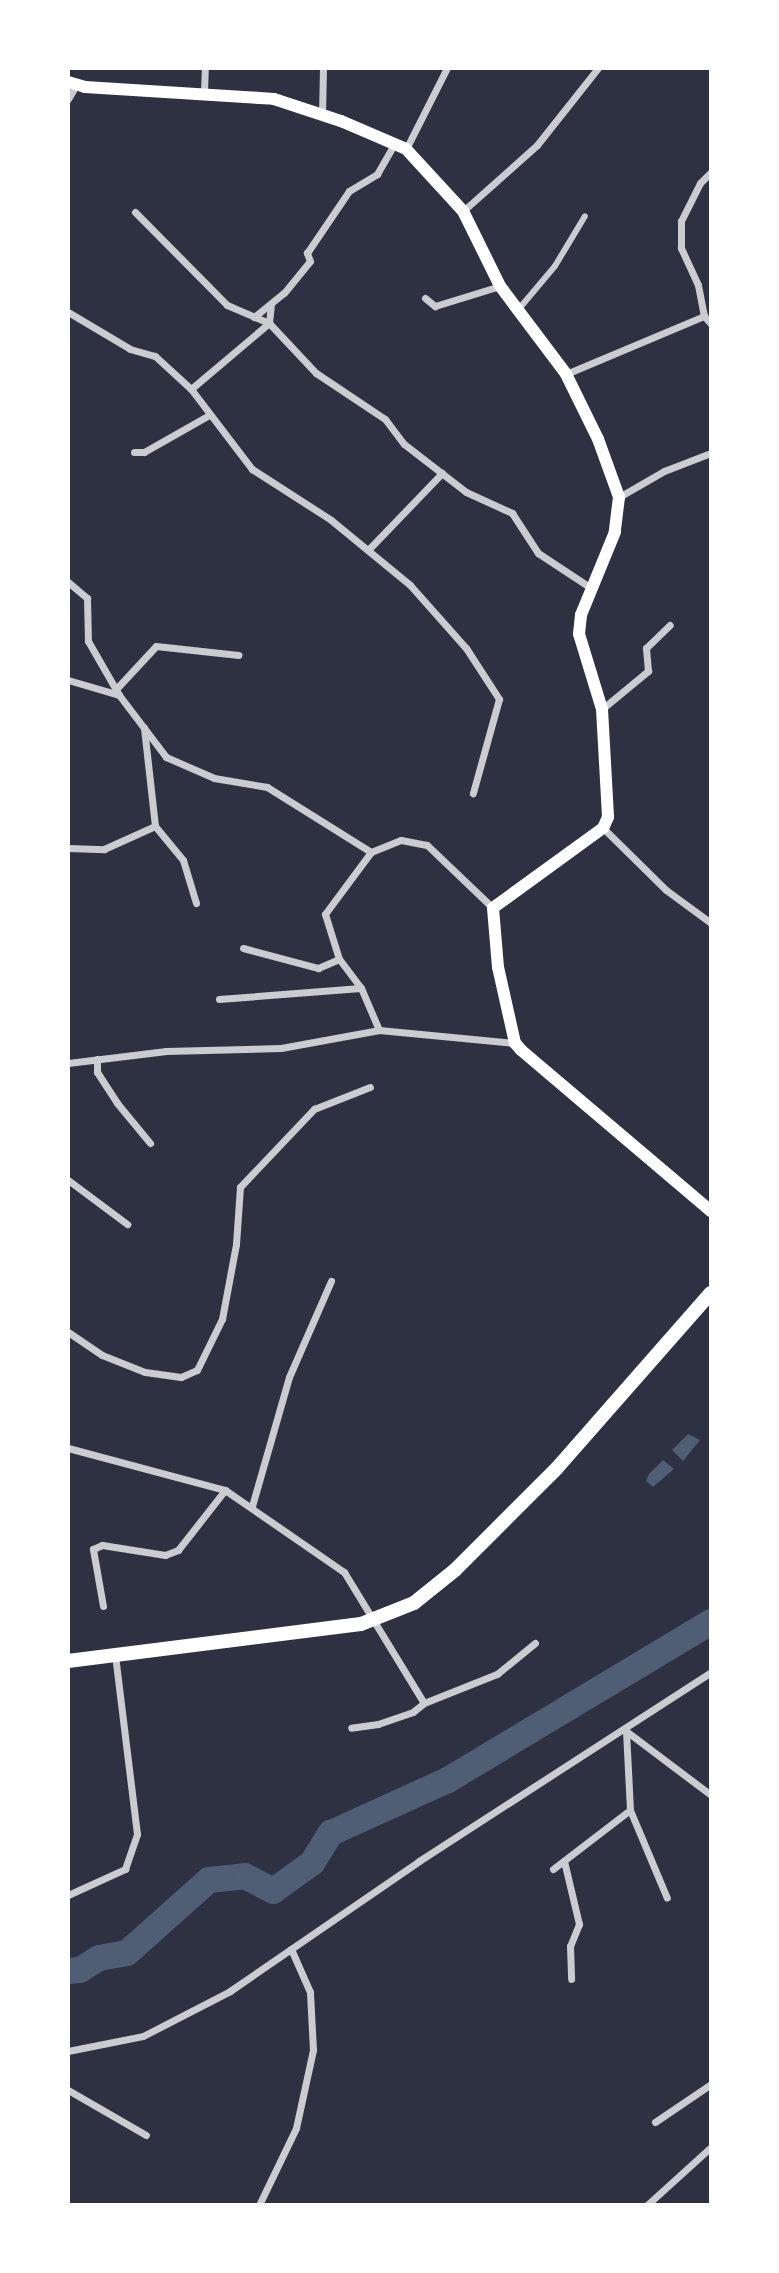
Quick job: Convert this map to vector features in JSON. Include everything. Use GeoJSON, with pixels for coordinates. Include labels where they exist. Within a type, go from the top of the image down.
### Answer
{"type":"FeatureCollection","features":[{"type":"Feature","properties":{"kind":"main road"},"geometry":{"type":"LineString","coordinates":[[72,83],[274,99],[400,148],[463,211],[500,286],[566,374],[598,439],[619,497],[615,532],[591,588],[579,634],[602,709],[608,817],[603,828],[493,908],[498,967],[515,1042],[711,1212]]}},
{"type":"Feature","properties":{"kind":"main road"},"geometry":{"type":"LineString","coordinates":[[68,1661],[375,1622],[414,1603],[455,1570],[557,1468],[711,1293]]}},
{"type":"Feature","properties":{"kind":"street"},"geometry":{"type":"LineString","coordinates":[[204,92],[205,68]]}},
{"type":"Feature","properties":{"kind":"street"},"geometry":{"type":"LineString","coordinates":[[323,68],[323,116]]}},
{"type":"Feature","properties":{"kind":"street"},"geometry":{"type":"LineString","coordinates":[[254,317],[271,304],[310,261],[307,253],[349,191],[377,174],[400,148],[447,68]]}},
{"type":"Feature","properties":{"kind":"street"},"geometry":{"type":"LineString","coordinates":[[463,211],[537,145],[598,68]]}},
{"type":"Feature","properties":{"kind":"street"},"geometry":{"type":"LineString","coordinates":[[68,99],[72,83]]}},
{"type":"Feature","properties":{"kind":"street"},"geometry":{"type":"LineString","coordinates":[[711,172],[700,183],[681,221],[681,248],[698,285],[704,316],[711,324]]}},
{"type":"Feature","properties":{"kind":"street"},"geometry":{"type":"LineString","coordinates":[[135,212],[227,304],[268,323],[316,373],[385,419],[404,444],[466,492],[512,513],[538,553],[591,588]]}},
{"type":"Feature","properties":{"kind":"street"},"geometry":{"type":"LineString","coordinates":[[517,311],[555,266],[585,216]]}},
{"type":"Feature","properties":{"kind":"street"},"geometry":{"type":"LineString","coordinates":[[425,298],[435,306],[500,286]]}},
{"type":"Feature","properties":{"kind":"street"},"geometry":{"type":"LineString","coordinates":[[191,389],[268,323],[271,304]]}},
{"type":"Feature","properties":{"kind":"street"},"geometry":{"type":"LineString","coordinates":[[68,312],[130,349],[155,356],[191,389],[252,469],[331,520],[410,585],[466,648],[499,699],[473,793]]}},
{"type":"Feature","properties":{"kind":"street"},"geometry":{"type":"LineString","coordinates":[[566,374],[704,316]]}},
{"type":"Feature","properties":{"kind":"street"},"geometry":{"type":"LineString","coordinates":[[134,453],[152,448],[209,415]]}},
{"type":"Feature","properties":{"kind":"street"},"geometry":{"type":"LineString","coordinates":[[619,497],[664,471],[711,453]]}},
{"type":"Feature","properties":{"kind":"street"},"geometry":{"type":"LineString","coordinates":[[368,550],[442,473]]}},
{"type":"Feature","properties":{"kind":"street"},"geometry":{"type":"LineString","coordinates":[[68,582],[87,598],[89,641],[118,691],[166,757],[214,778],[267,788],[371,852]]}},
{"type":"Feature","properties":{"kind":"street"},"geometry":{"type":"LineString","coordinates":[[602,709],[648,671],[646,648],[670,625]]}},
{"type":"Feature","properties":{"kind":"street"},"geometry":{"type":"LineString","coordinates":[[118,691],[156,646],[239,655]]}},
{"type":"Feature","properties":{"kind":"street"},"geometry":{"type":"LineString","coordinates":[[68,680],[118,691]]}},
{"type":"Feature","properties":{"kind":"street"},"geometry":{"type":"LineString","coordinates":[[143,724],[155,826],[183,860],[196,903]]}},
{"type":"Feature","properties":{"kind":"street"},"geometry":{"type":"LineString","coordinates":[[68,848],[104,849],[155,826]]}},
{"type":"Feature","properties":{"kind":"street"},"geometry":{"type":"LineString","coordinates":[[603,828],[666,890],[711,923]]}},
{"type":"Feature","properties":{"kind":"street"},"geometry":{"type":"LineString","coordinates":[[379,1030],[361,988],[339,959],[325,914],[371,852],[401,840],[427,845],[493,908]]}},
{"type":"Feature","properties":{"kind":"street"},"geometry":{"type":"LineString","coordinates":[[243,948],[318,968],[339,959]]}},
{"type":"Feature","properties":{"kind":"street"},"geometry":{"type":"LineString","coordinates":[[219,999],[361,988]]}},
{"type":"Feature","properties":{"kind":"street"},"geometry":{"type":"LineString","coordinates":[[68,1063],[166,1051],[281,1048],[379,1030],[515,1042]]}},
{"type":"Feature","properties":{"kind":"street"},"geometry":{"type":"LineString","coordinates":[[97,1059],[97,1072],[117,1103],[150,1143]]}},
{"type":"Feature","properties":{"kind":"street"},"geometry":{"type":"LineString","coordinates":[[68,1332],[102,1355],[145,1372],[181,1377],[197,1370],[222,1319],[236,1244],[240,1187],[314,1109],[370,1087]]}},
{"type":"Feature","properties":{"kind":"street"},"geometry":{"type":"LineString","coordinates":[[68,1180],[127,1224]]}},
{"type":"Feature","properties":{"kind":"street"},"geometry":{"type":"LineString","coordinates":[[252,1506],[289,1377],[331,1282]]}},
{"type":"Feature","properties":{"kind":"street"},"geometry":{"type":"LineString","coordinates":[[68,1448],[225,1490],[252,1506],[344,1572],[424,1703]]}},
{"type":"Feature","properties":{"kind":"street"},"geometry":{"type":"LineString","coordinates":[[103,1606],[93,1549],[102,1545],[165,1555],[178,1550],[225,1490]]}},
{"type":"Feature","properties":{"kind":"street"},"geometry":{"type":"LineString","coordinates":[[351,1728],[378,1724],[413,1712],[424,1703],[497,1674],[515,1654],[535,1643]]}},
{"type":"Feature","properties":{"kind":"street"},"geometry":{"type":"LineString","coordinates":[[68,1895],[125,1869],[137,1834],[114,1655]]}},
{"type":"Feature","properties":{"kind":"street"},"geometry":{"type":"LineString","coordinates":[[68,2051],[89,2050],[143,2036],[230,1991],[419,1861],[626,1731],[711,1672]]}},
{"type":"Feature","properties":{"kind":"street"},"geometry":{"type":"LineString","coordinates":[[626,1731],[711,1795]]}},
{"type":"Feature","properties":{"kind":"street"},"geometry":{"type":"LineString","coordinates":[[626,1731],[630,1810],[667,1898]]}},
{"type":"Feature","properties":{"kind":"street"},"geometry":{"type":"LineString","coordinates":[[553,1869],[630,1810]]}},
{"type":"Feature","properties":{"kind":"street"},"geometry":{"type":"LineString","coordinates":[[564,1861],[579,1924],[570,1946],[571,1979]]}},
{"type":"Feature","properties":{"kind":"street"},"geometry":{"type":"LineString","coordinates":[[259,2205],[296,2128],[313,2050],[310,1992],[291,1949]]}},
{"type":"Feature","properties":{"kind":"street"},"geometry":{"type":"LineString","coordinates":[[655,2122],[711,2084]]}},
{"type":"Feature","properties":{"kind":"street"},"geometry":{"type":"LineString","coordinates":[[68,2090],[146,2135]]}},
{"type":"Feature","properties":{"kind":"street"},"geometry":{"type":"LineString","coordinates":[[647,2205],[711,2147]]}},
{"type":"Feature","properties":{"kind":"water"},"geometry":{"type":"Polygon","coordinates":[[[688,1434],[700,1440],[683,1461],[672,1450],[688,1434]]]}},
{"type":"Feature","properties":{"kind":"water"},"geometry":{"type":"Polygon","coordinates":[[[663,1460],[674,1469],[653,1487],[646,1481],[663,1460]]]}},
{"type":"Feature","properties":{"kind":"waterway"},"geometry":{"type":"LineString","coordinates":[[68,1971],[80,1970],[99,1958],[127,1953],[209,1880],[245,1876],[273,1891],[312,1863],[331,1833],[448,1780],[711,1622]]}}]}
